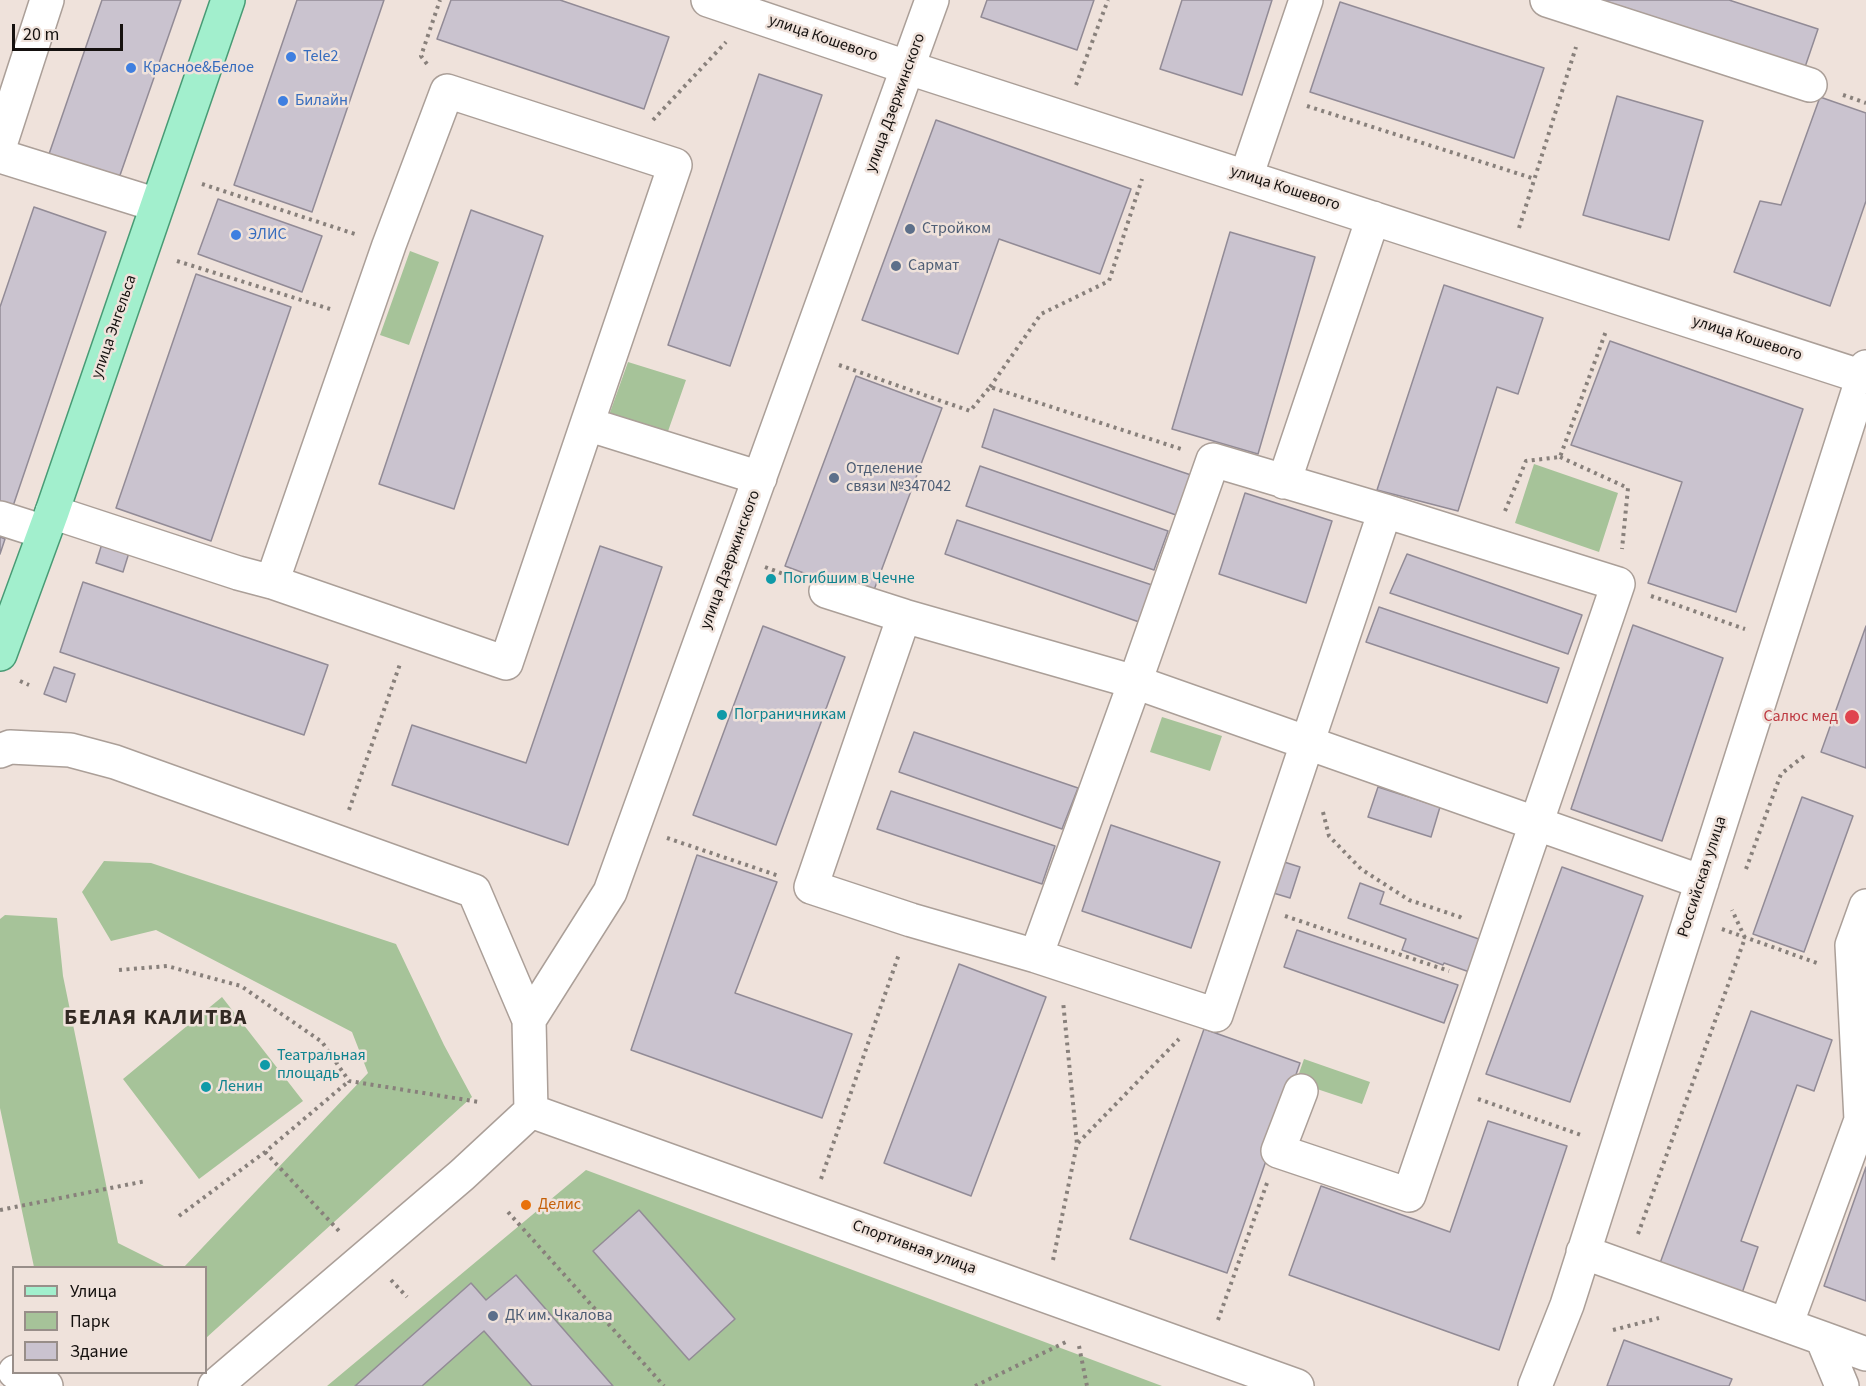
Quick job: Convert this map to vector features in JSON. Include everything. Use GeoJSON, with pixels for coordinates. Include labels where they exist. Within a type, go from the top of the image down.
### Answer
{"type":"FeatureCollection","features":[{"type":"Feature","properties":{"kind":"main road","name":"улица Энгельса"},"geometry":{"type":"LineString","coordinates":[[0,654],[48,522],[228,0]]}},
{"type":"Feature","properties":{"kind":"street"},"geometry":{"type":"LineString","coordinates":[[0,146],[46,0]]}},
{"type":"Feature","properties":{"kind":"street","name":"улица Кошевого"},"geometry":{"type":"LineString","coordinates":[[708,0],[909,68],[1373,218],[1864,372]]}},
{"type":"Feature","properties":{"kind":"street","name":"улица Дзержинского"},"geometry":{"type":"LineString","coordinates":[[530,1020],[610,892],[932,0]]}},
{"type":"Feature","properties":{"kind":"street"},"geometry":{"type":"LineString","coordinates":[[1246,177],[1306,0]]}},
{"type":"Feature","properties":{"kind":"street"},"geometry":{"type":"LineString","coordinates":[[1548,0],[1810,85]]}},
{"type":"Feature","properties":{"kind":"street"},"geometry":{"type":"LineString","coordinates":[[0,518],[48,522],[272,582],[506,663],[675,165],[447,91],[389,245],[272,582]]}},
{"type":"Feature","properties":{"kind":"street"},"geometry":{"type":"LineString","coordinates":[[0,156],[157,205]]}},
{"type":"Feature","properties":{"kind":"street"},"geometry":{"type":"LineString","coordinates":[[1284,482],[1373,218]]}},
{"type":"Feature","properties":{"kind":"street","name":"Российская улица"},"geometry":{"type":"LineString","coordinates":[[1535,1386],[1567,1305],[1864,372]]}},
{"type":"Feature","properties":{"kind":"street"},"geometry":{"type":"LineString","coordinates":[[587,424],[760,478]]}},
{"type":"Feature","properties":{"kind":"street"},"geometry":{"type":"LineString","coordinates":[[1047,960],[1135,682],[1213,460],[1386,511],[1618,584],[1409,1195],[1278,1151],[1301,1091]]}},
{"type":"Feature","properties":{"kind":"street"},"geometry":{"type":"LineString","coordinates":[[904,616],[810,887],[1216,1015],[1386,511]]}},
{"type":"Feature","properties":{"kind":"street"},"geometry":{"type":"LineString","coordinates":[[826,591],[904,616],[1135,682],[1309,741],[1536,825],[1702,882]]}},
{"type":"Feature","properties":{"kind":"street"},"geometry":{"type":"LineString","coordinates":[[0,751],[10,747],[70,750],[115,762],[474,891],[530,1020],[531,1111],[462,1175],[215,1386]]}},
{"type":"Feature","properties":{"kind":"street"},"geometry":{"type":"LineString","coordinates":[[1786,1325],[1863,1121],[1852,945],[1866,906]]}},
{"type":"Feature","properties":{"kind":"street","name":"Спортивная улица"},"geometry":{"type":"LineString","coordinates":[[531,1111],[1297,1386]]}},
{"type":"Feature","properties":{"kind":"street"},"geometry":{"type":"LineString","coordinates":[[1583,1252],[1866,1354]]}},
{"type":"Feature","properties":{"kind":"street"},"geometry":{"type":"LineString","coordinates":[[1822,1338],[1842,1386]]}},
{"type":"Feature","properties":{"kind":"street"},"geometry":{"type":"LineString","coordinates":[[19,1374],[46,1386]]}},
{"type":"Feature","properties":{"kind":"path"},"geometry":{"type":"LineString","coordinates":[[440,0],[421,57],[447,91]]}},
{"type":"Feature","properties":{"kind":"path"},"geometry":{"type":"LineString","coordinates":[[1076,86],[1108,0]]}},
{"type":"Feature","properties":{"kind":"path"},"geometry":{"type":"LineString","coordinates":[[1519,228],[1587,12]]}},
{"type":"Feature","properties":{"kind":"path"},"geometry":{"type":"LineString","coordinates":[[643,122],[653,120],[730,38]]}},
{"type":"Feature","properties":{"kind":"path"},"geometry":{"type":"LineString","coordinates":[[1274,95],[1534,179]]}},
{"type":"Feature","properties":{"kind":"path"},"geometry":{"type":"LineString","coordinates":[[831,363],[970,411],[990,387],[1041,314],[1108,281],[1143,176]]}},
{"type":"Feature","properties":{"kind":"path"},"geometry":{"type":"LineString","coordinates":[[196,182],[389,245]]}},
{"type":"Feature","properties":{"kind":"path"},"geometry":{"type":"LineString","coordinates":[[170,259],[364,320]]}},
{"type":"Feature","properties":{"kind":"path"},"geometry":{"type":"LineString","coordinates":[[1560,458],[1607,330]]}},
{"type":"Feature","properties":{"kind":"path"},"geometry":{"type":"LineString","coordinates":[[990,387],[1213,460]]}},
{"type":"Feature","properties":{"kind":"path"},"geometry":{"type":"LineString","coordinates":[[1491,544],[1526,461],[1560,458],[1628,488],[1618,584],[1747,630]]}},
{"type":"Feature","properties":{"kind":"path"},"geometry":{"type":"LineString","coordinates":[[338,842],[412,632]]}},
{"type":"Feature","properties":{"kind":"path"},"geometry":{"type":"LineString","coordinates":[[1743,879],[1781,774],[1804,756]]}},
{"type":"Feature","properties":{"kind":"path"},"geometry":{"type":"LineString","coordinates":[[1321,805],[1329,836],[1361,869],[1409,900],[1460,917],[1467,922]]}},
{"type":"Feature","properties":{"kind":"path"},"geometry":{"type":"LineString","coordinates":[[657,835],[810,887]]}},
{"type":"Feature","properties":{"kind":"path"},"geometry":{"type":"LineString","coordinates":[[1626,1268],[1745,938],[1731,910],[1735,900]]}},
{"type":"Feature","properties":{"kind":"path"},"geometry":{"type":"LineString","coordinates":[[1254,905],[1481,982]]}},
{"type":"Feature","properties":{"kind":"path"},"geometry":{"type":"LineString","coordinates":[[1690,918],[1854,976]]}},
{"type":"Feature","properties":{"kind":"path"},"geometry":{"type":"LineString","coordinates":[[819,1183],[911,920]]}},
{"type":"Feature","properties":{"kind":"path"},"geometry":{"type":"LineString","coordinates":[[1047,960],[1077,1144],[1052,1265]]}},
{"type":"Feature","properties":{"kind":"path"},"geometry":{"type":"LineString","coordinates":[[119,970],[167,966],[242,986],[322,1042],[349,1081],[479,1102]]}},
{"type":"Feature","properties":{"kind":"path"},"geometry":{"type":"LineString","coordinates":[[1077,1144],[1186,1032],[1216,1015]]}},
{"type":"Feature","properties":{"kind":"path"},"geometry":{"type":"LineString","coordinates":[[179,1216],[265,1152],[349,1081]]}},
{"type":"Feature","properties":{"kind":"path"},"geometry":{"type":"LineString","coordinates":[[1445,1088],[1585,1136]]}},
{"type":"Feature","properties":{"kind":"path"},"geometry":{"type":"LineString","coordinates":[[1217,1323],[1278,1151]]}},
{"type":"Feature","properties":{"kind":"path"},"geometry":{"type":"LineString","coordinates":[[265,1152],[335,1227]]}},
{"type":"Feature","properties":{"kind":"path"},"geometry":{"type":"LineString","coordinates":[[0,1210],[146,1180]]}},
{"type":"Feature","properties":{"kind":"path"},"geometry":{"type":"LineString","coordinates":[[508,1212],[664,1386]]}},
{"type":"Feature","properties":{"kind":"path"},"geometry":{"type":"LineString","coordinates":[[1077,1336],[1087,1386]]}},
{"type":"Feature","properties":{"kind":"path"},"geometry":{"type":"LineString","coordinates":[[975,1386],[1066,1341]]}},
{"type":"Feature","properties":{"kind":"green space"},"geometry":{"type":"Polygon","coordinates":[[[410,251],[439,262],[409,345],[380,335],[410,251]]]}},
{"type":"Feature","properties":{"kind":"green space"},"geometry":{"type":"Polygon","coordinates":[[[628,362],[686,380],[666,437],[608,418],[628,362]]]}},
{"type":"Feature","properties":{"kind":"green space"},"geometry":{"type":"Polygon","coordinates":[[[1534,464],[1618,493],[1599,552],[1515,523],[1534,464]]]}},
{"type":"Feature","properties":{"kind":"green space"},"geometry":{"type":"Polygon","coordinates":[[[1162,717],[1222,736],[1210,771],[1150,752],[1162,717]]]}},
{"type":"Feature","properties":{"kind":"green space"},"geometry":{"type":"Polygon","coordinates":[[[104,861],[151,863],[396,944],[444,1045],[472,1097],[207,1337],[207,1266],[185,1266],[368,1073],[352,1032],[156,930],[111,941],[82,892],[104,861]]]}},
{"type":"Feature","properties":{"kind":"green space"},"geometry":{"type":"Polygon","coordinates":[[[5,915],[57,918],[63,976],[118,1243],[164,1266],[34,1266],[0,1108],[0,919],[5,915]]]}},
{"type":"Feature","properties":{"kind":"green space"},"geometry":{"type":"Polygon","coordinates":[[[222,997],[303,1101],[199,1179],[123,1079],[222,997]]]}},
{"type":"Feature","properties":{"kind":"green space"},"geometry":{"type":"Polygon","coordinates":[[[1304,1059],[1370,1082],[1362,1104],[1296,1082],[1304,1059]]]}},
{"type":"Feature","properties":{"kind":"green space"},"geometry":{"type":"Polygon","coordinates":[[[586,1170],[1162,1386],[327,1386],[586,1170]]]}},
{"type":"Feature","properties":{"kind":"building"},"geometry":{"type":"Polygon","coordinates":[[[102,0],[181,0],[118,181],[48,157],[102,0]]]}},
{"type":"Feature","properties":{"kind":"building"},"geometry":{"type":"Polygon","coordinates":[[[297,0],[384,0],[312,212],[234,185],[297,0]]]}},
{"type":"Feature","properties":{"kind":"building"},"geometry":{"type":"Polygon","coordinates":[[[451,0],[560,0],[669,37],[644,109],[437,39],[451,0]]]}},
{"type":"Feature","properties":{"kind":"building"},"geometry":{"type":"Polygon","coordinates":[[[987,0],[1094,0],[1077,50],[981,17],[987,0]]]}},
{"type":"Feature","properties":{"kind":"building"},"geometry":{"type":"Polygon","coordinates":[[[1182,0],[1272,0],[1242,95],[1160,69],[1182,0]]]}},
{"type":"Feature","properties":{"kind":"building"},"geometry":{"type":"Polygon","coordinates":[[[1589,0],[1729,0],[1818,29],[1804,70],[1589,0]]]}},
{"type":"Feature","properties":{"kind":"building"},"geometry":{"type":"Polygon","coordinates":[[[1340,2],[1544,68],[1514,158],[1310,92],[1340,2]]]}},
{"type":"Feature","properties":{"kind":"building"},"geometry":{"type":"Polygon","coordinates":[[[759,74],[822,95],[730,366],[668,345],[759,74]]]}},
{"type":"Feature","properties":{"kind":"building"},"geometry":{"type":"Polygon","coordinates":[[[1617,96],[1703,121],[1669,240],[1583,215],[1617,96]]]}},
{"type":"Feature","properties":{"kind":"building"},"geometry":{"type":"Polygon","coordinates":[[[1820,97],[1866,113],[1866,201],[1830,306],[1734,272],[1760,201],[1781,205],[1820,97]]]}},
{"type":"Feature","properties":{"kind":"building"},"geometry":{"type":"Polygon","coordinates":[[[936,120],[1131,189],[1100,274],[999,239],[958,354],[862,320],[936,120]]]}},
{"type":"Feature","properties":{"kind":"building"},"geometry":{"type":"Polygon","coordinates":[[[218,199],[322,236],[302,292],[198,254],[218,199]]]}},
{"type":"Feature","properties":{"kind":"building"},"geometry":{"type":"Polygon","coordinates":[[[34,207],[106,232],[11,512],[0,508],[0,307],[34,207]]]}},
{"type":"Feature","properties":{"kind":"building"},"geometry":{"type":"Polygon","coordinates":[[[471,210],[543,236],[454,509],[379,484],[471,210]]]}},
{"type":"Feature","properties":{"kind":"building"},"geometry":{"type":"Polygon","coordinates":[[[1230,232],[1315,257],[1258,454],[1172,429],[1230,232]]]}},
{"type":"Feature","properties":{"kind":"building"},"geometry":{"type":"Polygon","coordinates":[[[196,274],[291,307],[211,541],[116,508],[196,274]]]}},
{"type":"Feature","properties":{"kind":"building"},"geometry":{"type":"Polygon","coordinates":[[[1444,285],[1543,318],[1518,394],[1497,387],[1458,511],[1377,490],[1444,285]]]}},
{"type":"Feature","properties":{"kind":"building"},"geometry":{"type":"Polygon","coordinates":[[[1610,341],[1803,409],[1736,612],[1648,583],[1682,482],[1571,445],[1610,341]]]}},
{"type":"Feature","properties":{"kind":"building"},"geometry":{"type":"Polygon","coordinates":[[[856,376],[942,408],[871,598],[785,566],[856,376]]]}},
{"type":"Feature","properties":{"kind":"building"},"geometry":{"type":"Polygon","coordinates":[[[994,409],[1191,475],[1176,515],[982,447],[994,409]]]}},
{"type":"Feature","properties":{"kind":"building"},"geometry":{"type":"Polygon","coordinates":[[[980,466],[1168,531],[1154,570],[966,506],[980,466]]]}},
{"type":"Feature","properties":{"kind":"building"},"geometry":{"type":"Polygon","coordinates":[[[1245,493],[1332,521],[1306,603],[1219,574],[1245,493]]]}},
{"type":"Feature","properties":{"kind":"building"},"geometry":{"type":"Polygon","coordinates":[[[957,520],[1155,586],[1142,623],[945,554],[957,520]]]}},
{"type":"Feature","properties":{"kind":"building"},"geometry":{"type":"Polygon","coordinates":[[[105,534],[132,543],[123,572],[96,563],[105,534]]]}},
{"type":"Feature","properties":{"kind":"building"},"geometry":{"type":"Polygon","coordinates":[[[0,537],[5,539],[0,554],[0,537]]]}},
{"type":"Feature","properties":{"kind":"building"},"geometry":{"type":"Polygon","coordinates":[[[600,546],[662,567],[568,845],[392,785],[412,725],[526,763],[600,546]]]}},
{"type":"Feature","properties":{"kind":"building"},"geometry":{"type":"Polygon","coordinates":[[[1407,554],[1582,615],[1568,654],[1390,593],[1407,554]]]}},
{"type":"Feature","properties":{"kind":"building"},"geometry":{"type":"Polygon","coordinates":[[[83,582],[328,665],[304,735],[60,652],[83,582]]]}},
{"type":"Feature","properties":{"kind":"building"},"geometry":{"type":"Polygon","coordinates":[[[1379,607],[1559,668],[1547,703],[1366,642],[1379,607]]]}},
{"type":"Feature","properties":{"kind":"building"},"geometry":{"type":"Polygon","coordinates":[[[1633,625],[1723,658],[1662,841],[1571,809],[1633,625]]]}},
{"type":"Feature","properties":{"kind":"building"},"geometry":{"type":"Polygon","coordinates":[[[763,626],[845,657],[776,845],[693,815],[763,626]]]}},
{"type":"Feature","properties":{"kind":"building"},"geometry":{"type":"Polygon","coordinates":[[[1866,626],[1866,768],[1821,752],[1866,626]]]}},
{"type":"Feature","properties":{"kind":"building"},"geometry":{"type":"Polygon","coordinates":[[[54,667],[75,674],[66,702],[44,694],[54,667]]]}},
{"type":"Feature","properties":{"kind":"building"},"geometry":{"type":"Polygon","coordinates":[[[914,732],[1078,788],[1062,829],[899,772],[914,732]]]}},
{"type":"Feature","properties":{"kind":"building"},"geometry":{"type":"Polygon","coordinates":[[[1378,787],[1440,807],[1431,837],[1368,817],[1378,787]]]}},
{"type":"Feature","properties":{"kind":"building"},"geometry":{"type":"Polygon","coordinates":[[[891,791],[1055,846],[1042,884],[877,829],[891,791]]]}},
{"type":"Feature","properties":{"kind":"building"},"geometry":{"type":"Polygon","coordinates":[[[1802,797],[1853,816],[1804,952],[1753,934],[1802,797]]]}},
{"type":"Feature","properties":{"kind":"building"},"geometry":{"type":"Polygon","coordinates":[[[1111,825],[1220,862],[1191,948],[1082,911],[1111,825]]]}},
{"type":"Feature","properties":{"kind":"building"},"geometry":{"type":"Polygon","coordinates":[[[697,855],[777,882],[735,993],[852,1034],[822,1118],[631,1050],[697,855]]]}},
{"type":"Feature","properties":{"kind":"building"},"geometry":{"type":"Polygon","coordinates":[[[1281,861],[1300,867],[1290,898],[1270,892],[1281,861]]]}},
{"type":"Feature","properties":{"kind":"building"},"geometry":{"type":"Polygon","coordinates":[[[1562,867],[1643,896],[1570,1102],[1486,1074],[1562,867]]]}},
{"type":"Feature","properties":{"kind":"building"},"geometry":{"type":"Polygon","coordinates":[[[1360,883],[1384,892],[1380,904],[1490,943],[1478,975],[1402,950],[1406,939],[1348,918],[1360,883]]]}},
{"type":"Feature","properties":{"kind":"building"},"geometry":{"type":"Polygon","coordinates":[[[1297,930],[1458,985],[1444,1023],[1284,967],[1297,930]]]}},
{"type":"Feature","properties":{"kind":"building"},"geometry":{"type":"Polygon","coordinates":[[[959,964],[1046,997],[971,1196],[884,1163],[959,964]]]}},
{"type":"Feature","properties":{"kind":"building"},"geometry":{"type":"Polygon","coordinates":[[[1751,1011],[1832,1040],[1814,1091],[1797,1085],[1741,1241],[1758,1247],[1741,1296],[1659,1266],[1751,1011]]]}},
{"type":"Feature","properties":{"kind":"building"},"geometry":{"type":"Polygon","coordinates":[[[1204,1029],[1300,1063],[1227,1273],[1130,1239],[1204,1029]]]}},
{"type":"Feature","properties":{"kind":"building"},"geometry":{"type":"Polygon","coordinates":[[[1488,1121],[1567,1146],[1499,1350],[1289,1275],[1321,1186],[1450,1232],[1488,1121]]]}},
{"type":"Feature","properties":{"kind":"building"},"geometry":{"type":"Polygon","coordinates":[[[1866,1167],[1866,1301],[1824,1286],[1866,1167]]]}},
{"type":"Feature","properties":{"kind":"building"},"geometry":{"type":"Polygon","coordinates":[[[639,1210],[735,1319],[689,1360],[593,1251],[639,1210]]]}},
{"type":"Feature","properties":{"kind":"building","name":"ДК им. Чкалова"},"geometry":{"type":"Polygon","coordinates":[[[516,1275],[613,1386],[532,1386],[484,1331],[422,1386],[355,1386],[471,1283],[486,1300],[516,1275]]]}},
{"type":"Feature","properties":{"kind":"building"},"geometry":{"type":"Polygon","coordinates":[[[1624,1340],[1732,1379],[1729,1386],[1607,1386],[1624,1340]]]}},
{"type":"Feature","properties":{"kind":"place","name":"Tele2"},"geometry":{"type":"Point","coordinates":[291,57]}},
{"type":"Feature","properties":{"kind":"place","name":"Красное&Белое"},"geometry":{"type":"Point","coordinates":[131,68]}},
{"type":"Feature","properties":{"kind":"place","name":"Билайн"},"geometry":{"type":"Point","coordinates":[283,101]}},
{"type":"Feature","properties":{"kind":"place","name":"Стройком"},"geometry":{"type":"Point","coordinates":[910,229]}},
{"type":"Feature","properties":{"kind":"place","name":"ЭЛИС"},"geometry":{"type":"Point","coordinates":[236,235]}},
{"type":"Feature","properties":{"kind":"place","name":"Сармат"},"geometry":{"type":"Point","coordinates":[896,266]}},
{"type":"Feature","properties":{"kind":"place","name":"Отделение связи №347042"},"geometry":{"type":"Point","coordinates":[834,478]}},
{"type":"Feature","properties":{"kind":"place","name":"Погибшим в Чечне"},"geometry":{"type":"Point","coordinates":[771,579]}},
{"type":"Feature","properties":{"kind":"place","name":"Пограничникам"},"geometry":{"type":"Point","coordinates":[722,715]}},
{"type":"Feature","properties":{"kind":"place","name":"Салюc мед"},"geometry":{"type":"Point","coordinates":[1852,717]}},
{"type":"Feature","properties":{"kind":"place","name":"Театральная площадь"},"geometry":{"type":"Point","coordinates":[265,1065]}},
{"type":"Feature","properties":{"kind":"place","name":"Ленин"},"geometry":{"type":"Point","coordinates":[206,1087]}},
{"type":"Feature","properties":{"kind":"place","name":"Делис"},"geometry":{"type":"Point","coordinates":[526,1205]}},
{"type":"Feature","properties":{"kind":"place","name":"ДК им. Чкалова"},"geometry":{"type":"Point","coordinates":[493,1316]}},
{"type":"Feature","properties":{"kind":"district","name":"БЕЛАЯ КАЛИТВА"},"geometry":{"type":"Point","coordinates":[156,1019]}}]}
